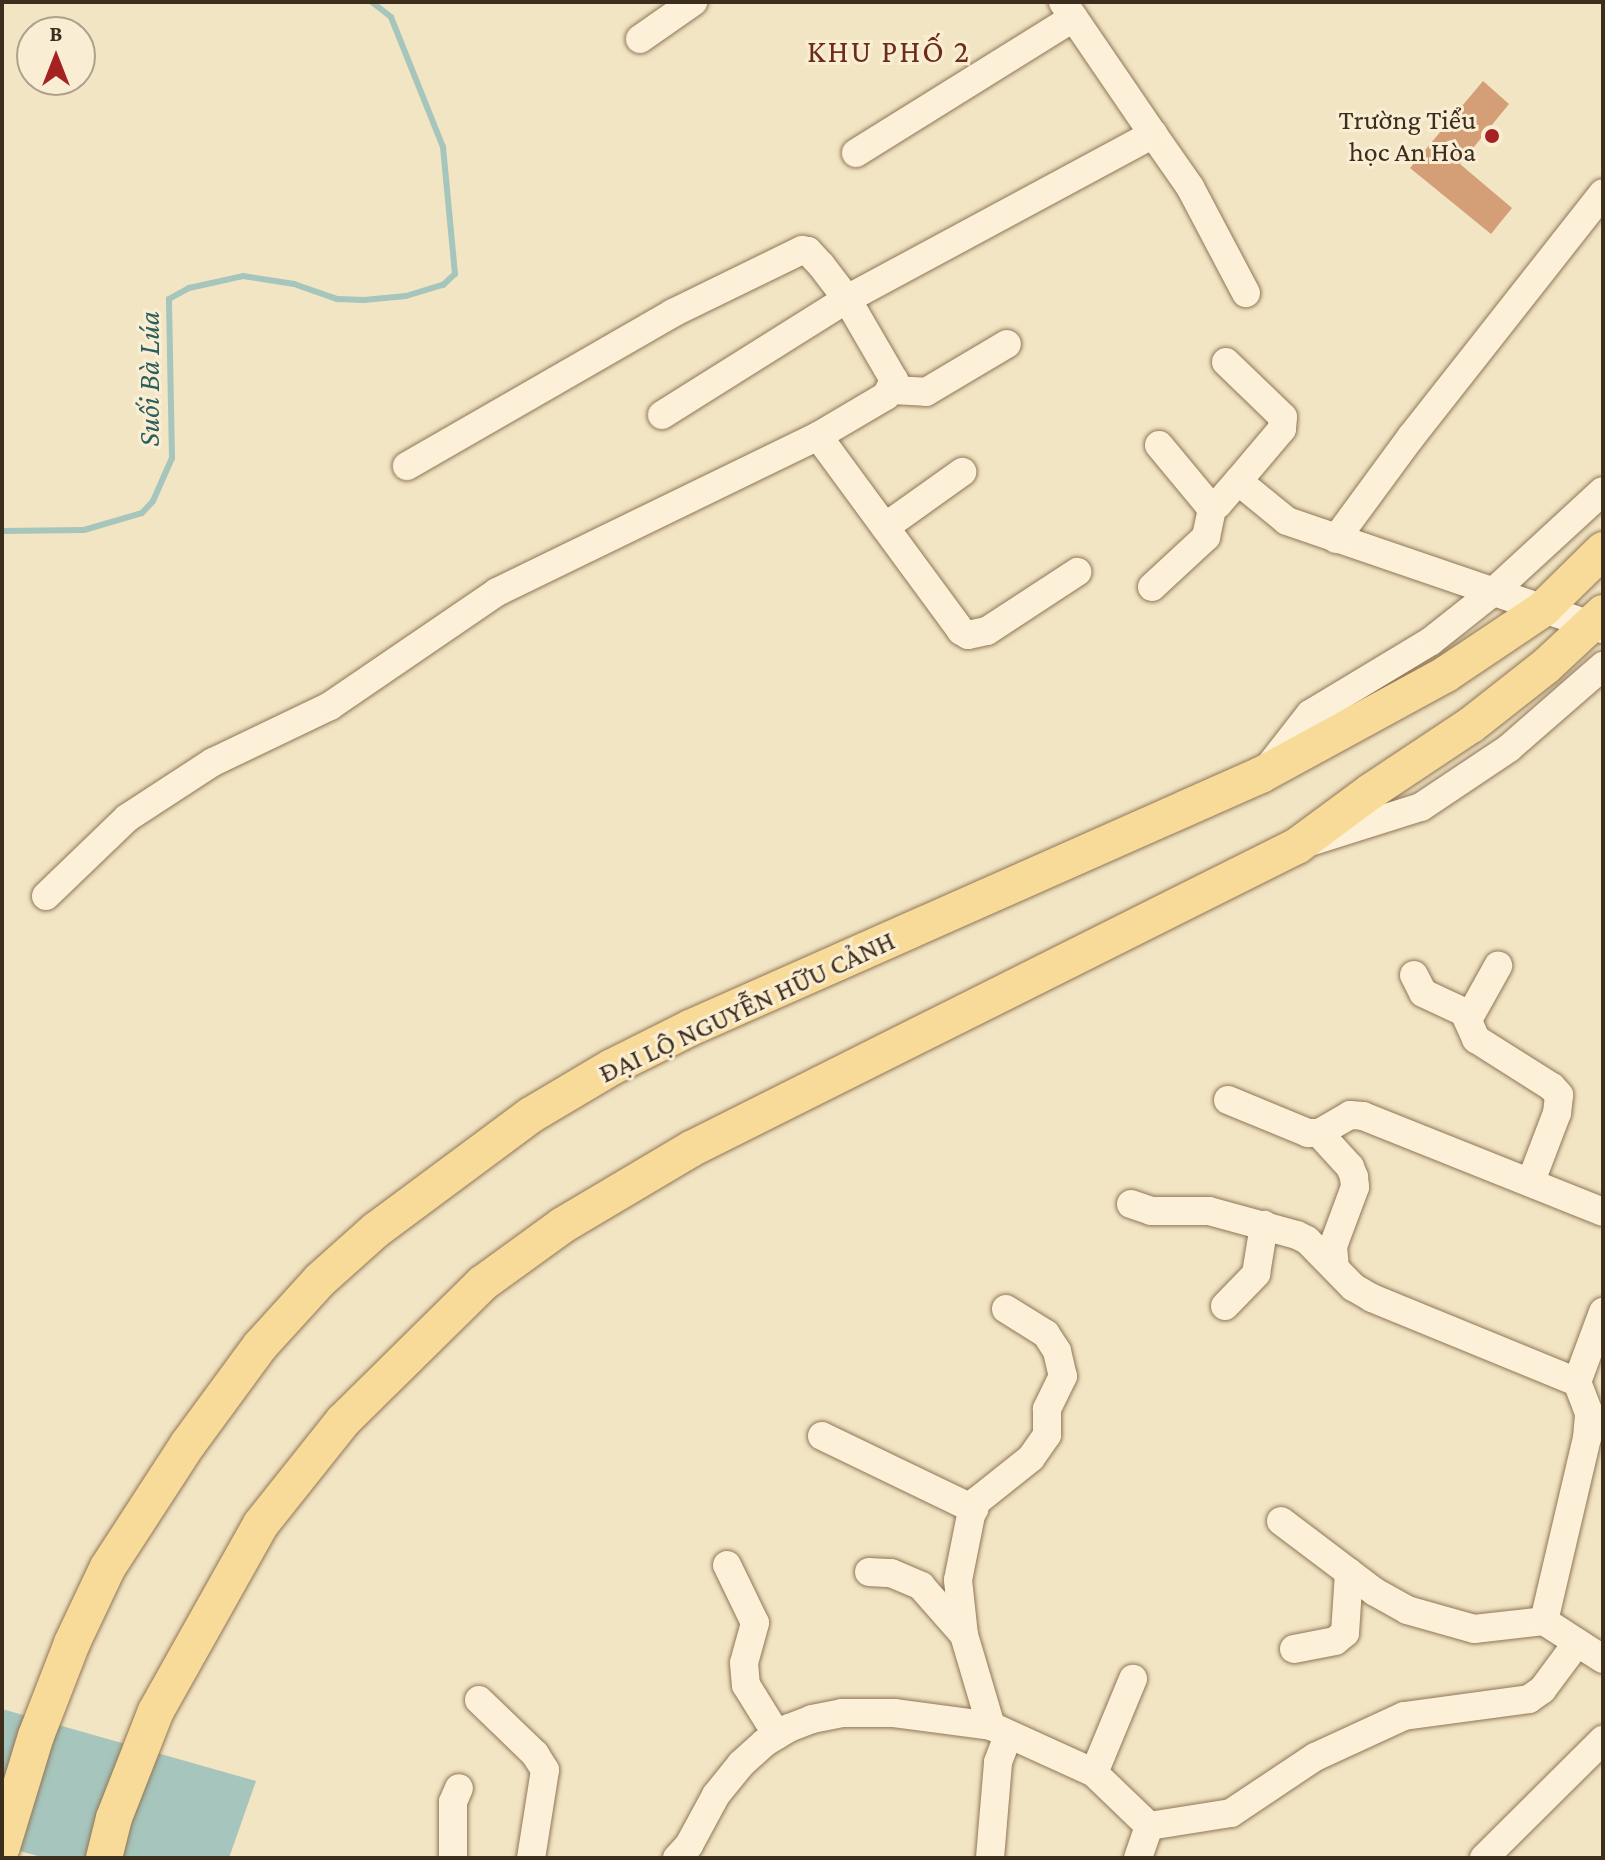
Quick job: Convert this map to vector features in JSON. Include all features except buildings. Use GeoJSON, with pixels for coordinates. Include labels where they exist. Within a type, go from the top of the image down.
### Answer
{"type":"FeatureCollection","features":[{"type":"Feature","properties":{"kind":"main road","name":"ĐẠI LỘ NGUYỄN HỮU CẢNH"},"geometry":{"type":"LineString","coordinates":[[2,1847],[36,1736],[72,1643],[108,1567],[188,1444],[260,1346],[320,1280],[376,1230],[531,1115],[612,1067],[690,1028],[1261,775],[1446,674],[1543,609],[1603,550]]}},
{"type":"Feature","properties":{"kind":"main road"},"geometry":{"type":"LineString","coordinates":[[104,1858],[114,1818],[156,1711],[261,1524],[343,1421],[483,1283],[563,1225],[691,1149],[1297,846],[1370,792],[1471,725],[1599,623]]}},
{"type":"Feature","properties":{"kind":"street"},"geometry":{"type":"LineString","coordinates":[[640,39],[693,2]]}},
{"type":"Feature","properties":{"kind":"street"},"geometry":{"type":"LineString","coordinates":[[856,153],[1068,10],[1190,187],[1246,293]]}},
{"type":"Feature","properties":{"kind":"street"},"geometry":{"type":"LineString","coordinates":[[662,415],[847,299],[1153,134]]}},
{"type":"Feature","properties":{"kind":"street"},"geometry":{"type":"LineString","coordinates":[[1336,539],[1411,437],[1603,193]]}},
{"type":"Feature","properties":{"kind":"street"},"geometry":{"type":"LineString","coordinates":[[407,466],[673,313],[790,255],[808,251],[847,299],[890,370],[894,380],[892,390]]}},
{"type":"Feature","properties":{"kind":"street"},"geometry":{"type":"LineString","coordinates":[[46,896],[127,818],[213,762],[330,706],[497,592],[818,436],[892,390],[926,392],[1007,344]]}},
{"type":"Feature","properties":{"kind":"street"},"geometry":{"type":"LineString","coordinates":[[1159,445],[1208,504],[1213,505],[1218,504],[1282,429],[1283,417],[1226,362]]}},
{"type":"Feature","properties":{"kind":"street"},"geometry":{"type":"LineString","coordinates":[[818,436],[961,631],[968,635],[987,631],[1077,572]]}},
{"type":"Feature","properties":{"kind":"street"},"geometry":{"type":"LineString","coordinates":[[885,527],[962,472]]}},
{"type":"Feature","properties":{"kind":"street"},"geometry":{"type":"LineString","coordinates":[[1238,481],[1287,521],[1543,609],[1599,623]]}},
{"type":"Feature","properties":{"kind":"street"},"geometry":{"type":"LineString","coordinates":[[1261,775],[1310,714],[1431,641],[1493,592],[1603,491]]}},
{"type":"Feature","properties":{"kind":"street"},"geometry":{"type":"LineString","coordinates":[[1152,587],[1206,537],[1213,505]]}},
{"type":"Feature","properties":{"kind":"street"},"geometry":{"type":"LineString","coordinates":[[1297,846],[1421,807],[1509,748],[1603,666]]}},
{"type":"Feature","properties":{"kind":"street"},"geometry":{"type":"LineString","coordinates":[[1469,1018],[1498,966]]}},
{"type":"Feature","properties":{"kind":"street"},"geometry":{"type":"LineString","coordinates":[[1414,975],[1423,993],[1464,1012],[1476,1039],[1552,1087],[1559,1095],[1557,1113],[1531,1181]]}},
{"type":"Feature","properties":{"kind":"street"},"geometry":{"type":"LineString","coordinates":[[1228,1100],[1278,1124],[1319,1133],[1350,1167],[1355,1187],[1333,1246],[1335,1268]]}},
{"type":"Feature","properties":{"kind":"street"},"geometry":{"type":"LineString","coordinates":[[1319,1133],[1341,1118],[1363,1116],[1603,1212]]}},
{"type":"Feature","properties":{"kind":"street"},"geometry":{"type":"LineString","coordinates":[[1131,1204],[1151,1211],[1209,1211],[1307,1240],[1353,1287],[1372,1298],[1577,1382]]}},
{"type":"Feature","properties":{"kind":"street"},"geometry":{"type":"LineString","coordinates":[[1225,1306],[1256,1274],[1264,1225]]}},
{"type":"Feature","properties":{"kind":"street"},"geometry":{"type":"LineString","coordinates":[[990,1858],[999,1731],[964,1635],[958,1580],[974,1509],[989,1489],[1031,1458],[1047,1435],[1047,1409],[1063,1376],[1057,1351],[1046,1334],[1006,1309]]}},
{"type":"Feature","properties":{"kind":"street"},"geometry":{"type":"LineString","coordinates":[[1544,1621],[1587,1438],[1589,1413],[1577,1382],[1603,1312]]}},
{"type":"Feature","properties":{"kind":"street"},"geometry":{"type":"LineString","coordinates":[[822,1436],[974,1509]]}},
{"type":"Feature","properties":{"kind":"street"},"geometry":{"type":"LineString","coordinates":[[1281,1521],[1349,1572],[1407,1610],[1474,1629],[1544,1621],[1603,1659]]}},
{"type":"Feature","properties":{"kind":"street"},"geometry":{"type":"LineString","coordinates":[[727,1565],[755,1623],[744,1663],[746,1685],[777,1735]]}},
{"type":"Feature","properties":{"kind":"street"},"geometry":{"type":"LineString","coordinates":[[869,1572],[891,1573],[921,1586],[964,1635]]}},
{"type":"Feature","properties":{"kind":"street"},"geometry":{"type":"LineString","coordinates":[[1294,1649],[1335,1641],[1345,1633],[1349,1572]]}},
{"type":"Feature","properties":{"kind":"street"},"geometry":{"type":"LineString","coordinates":[[1149,1826],[1231,1813],[1315,1757],[1404,1716],[1529,1699],[1542,1690],[1577,1643]]}},
{"type":"Feature","properties":{"kind":"street"},"geometry":{"type":"LineString","coordinates":[[1094,1773],[1133,1679]]}},
{"type":"Feature","properties":{"kind":"street"},"geometry":{"type":"LineString","coordinates":[[479,1700],[535,1754],[545,1770],[531,1858]]}},
{"type":"Feature","properties":{"kind":"street"},"geometry":{"type":"LineString","coordinates":[[677,1858],[689,1845],[716,1795],[741,1764],[777,1735],[812,1719],[842,1713],[894,1713],[999,1731],[1094,1773],[1149,1826]]}},
{"type":"Feature","properties":{"kind":"street"},"geometry":{"type":"LineString","coordinates":[[1484,1858],[1603,1740]]}},
{"type":"Feature","properties":{"kind":"street"},"geometry":{"type":"LineString","coordinates":[[453,1858],[453,1802],[459,1788]]}},
{"type":"Feature","properties":{"kind":"street"},"geometry":{"type":"LineString","coordinates":[[1138,1858],[1149,1826]]}},
{"type":"Feature","properties":{"kind":"water"},"geometry":{"type":"Polygon","coordinates":[[[2,1709],[256,1781],[229,1858],[45,1858],[2,1846],[2,1709]]]}},
{"type":"Feature","properties":{"kind":"waterway","name":"Suối Bà Lúa"},"geometry":{"type":"LineString","coordinates":[[2,531],[84,530],[142,513],[153,501],[172,458],[169,299],[189,288],[243,276],[294,284],[337,299],[364,300],[406,296],[443,285],[455,274],[443,147],[391,17],[372,2]]}},
{"type":"Feature","properties":{"kind":"place","name":"Trường Tiểu học An Hòa"},"geometry":{"type":"Point","coordinates":[1492,136]}},
{"type":"Feature","properties":{"kind":"district","name":"KHU PHỐ 2"},"geometry":{"type":"Point","coordinates":[889,51]}}]}
